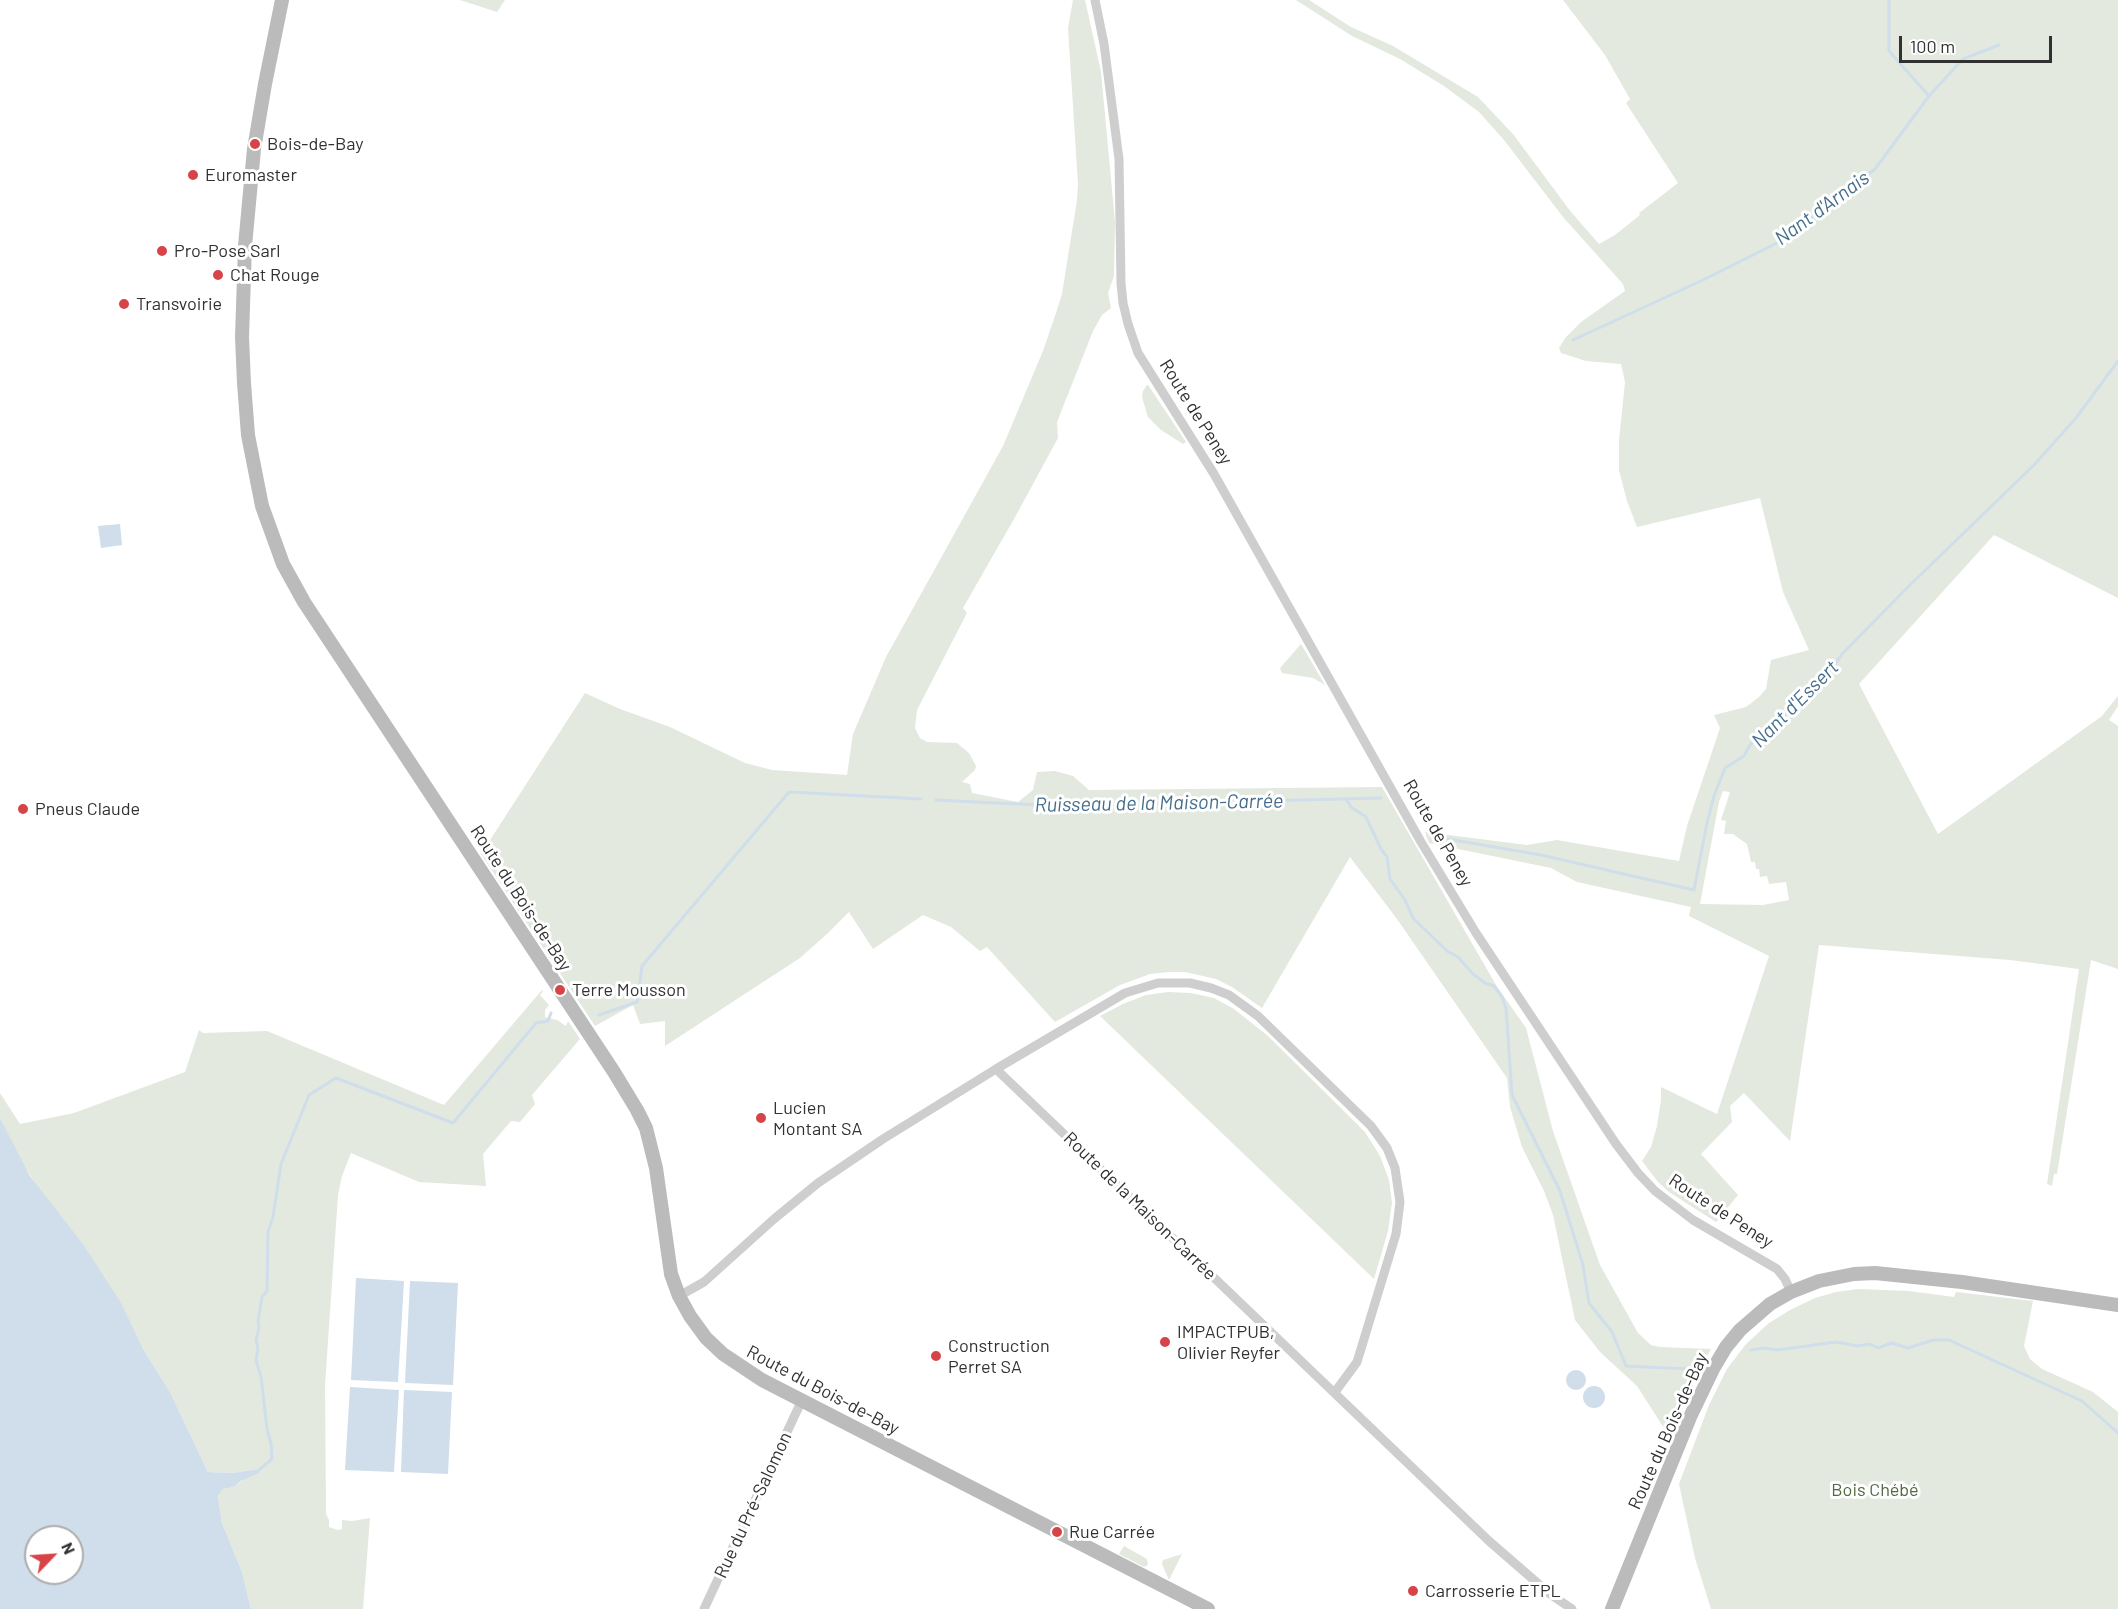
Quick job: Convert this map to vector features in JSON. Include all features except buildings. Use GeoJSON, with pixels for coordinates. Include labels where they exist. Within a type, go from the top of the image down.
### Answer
{"type":"FeatureCollection","features":[{"type":"Feature","properties":{"kind":"main road","name":"Route du Bois-de-Bay"},"geometry":{"type":"LineString","coordinates":[[282,0],[255,144],[245,246],[242,337],[244,383],[248,435],[262,506],[283,564],[304,602],[637,1110],[646,1128],[654,1157],[668,1260],[679,1296],[694,1324],[723,1354],[762,1380],[1208,1609]]}},
{"type":"Feature","properties":{"kind":"main road"},"geometry":{"type":"LineString","coordinates":[[1791,1292],[1832,1278],[1854,1274],[1882,1274],[1962,1282],[2118,1305]]}},
{"type":"Feature","properties":{"kind":"main road","name":"Route du Bois-de-Bay"},"geometry":{"type":"LineString","coordinates":[[1612,1609],[1690,1417],[1713,1369],[1726,1347],[1740,1330],[1770,1304],[1791,1292]]}},
{"type":"Feature","properties":{"kind":"street","name":"Route de Peney"},"geometry":{"type":"LineString","coordinates":[[1095,0],[1106,56],[1119,159],[1123,303],[1138,353],[1214,474],[1415,831],[1476,933],[1616,1144],[1638,1173],[1660,1195],[1693,1220],[1776,1269],[1785,1278],[1791,1292]]}},
{"type":"Feature","properties":{"kind":"street"},"geometry":{"type":"LineString","coordinates":[[679,1296],[704,1282],[818,1183],[883,1139],[996,1069],[1112,999],[1136,988],[1158,983],[1190,983],[1222,992],[1244,1005],[1266,1024],[1371,1126],[1391,1158],[1398,1179],[1400,1214],[1391,1254],[1357,1362],[1335,1392]]}},
{"type":"Feature","properties":{"kind":"street","name":"Route de la Maison-Carrée"},"geometry":{"type":"LineString","coordinates":[[996,1069],[1489,1541],[1550,1594],[1572,1609]]}},
{"type":"Feature","properties":{"kind":"street","name":"Rue du Pré-Salomon"},"geometry":{"type":"LineString","coordinates":[[704,1609],[802,1400]]}},
{"type":"Feature","properties":{"kind":"green space"},"geometry":{"type":"Polygon","coordinates":[[[460,0],[505,0],[497,12],[460,0]]]}},
{"type":"Feature","properties":{"kind":"green space"},"geometry":{"type":"Polygon","coordinates":[[[1073,0],[1085,0],[1101,72],[1115,222],[1114,276],[1108,293],[1111,308],[1102,315],[1093,331],[1057,422],[1058,438],[963,608],[967,613],[917,710],[915,728],[920,738],[927,742],[957,743],[969,753],[976,766],[975,770],[962,782],[970,784],[972,793],[1018,802],[1033,790],[1037,772],[1055,771],[1073,776],[1089,790],[1382,787],[1496,985],[1526,1028],[1553,1131],[1600,1265],[1638,1333],[1651,1345],[1660,1347],[1711,1349],[1669,1436],[1637,1386],[1600,1352],[1575,1320],[1553,1215],[1522,1147],[1510,1107],[1507,1078],[1397,919],[1350,857],[1262,1008],[1216,979],[1185,972],[1169,972],[1150,974],[1120,985],[1055,1022],[987,947],[980,951],[951,927],[923,915],[873,949],[849,912],[800,958],[665,1046],[665,1021],[640,1024],[633,1005],[595,1026],[481,854],[585,693],[620,709],[670,727],[745,763],[772,770],[847,775],[853,734],[886,657],[1003,446],[1043,351],[1062,294],[1078,184],[1068,28],[1073,0]]]}},
{"type":"Feature","properties":{"kind":"green space"},"geometry":{"type":"Polygon","coordinates":[[[1296,0],[1309,0],[1351,27],[1393,46],[1478,97],[1513,134],[1571,212],[1599,244],[1615,235],[1678,183],[1626,103],[1630,99],[1605,55],[1563,0],[2118,0],[2118,598],[1994,535],[1859,684],[1938,834],[2102,716],[2118,696],[2118,706],[2109,720],[2118,726],[2118,969],[2091,960],[2057,1174],[2054,1174],[2052,1186],[2047,1184],[2079,969],[2010,960],[1819,945],[1790,1141],[1744,1093],[1730,1106],[1732,1122],[1701,1154],[1738,1195],[1716,1222],[1669,1192],[1642,1161],[1651,1147],[1657,1126],[1661,1087],[1717,1114],[1769,956],[1689,916],[1691,907],[1577,882],[1551,868],[1429,843],[1425,832],[1527,845],[1557,840],[1679,861],[1687,826],[1720,728],[1714,715],[1746,707],[1759,697],[1766,689],[1771,660],[1809,650],[1783,592],[1760,498],[1637,527],[1619,470],[1619,440],[1625,382],[1621,364],[1586,361],[1561,353],[1559,348],[1581,322],[1625,291],[1623,284],[1563,217],[1504,140],[1479,112],[1444,86],[1400,59],[1352,36],[1296,0]],[[1723,791],[1719,802],[1700,904],[1763,905],[1789,900],[1786,882],[1769,884],[1767,876],[1760,877],[1755,862],[1751,862],[1747,844],[1733,834],[1724,834],[1726,821],[1721,820],[1730,792],[1723,791]]]}},
{"type":"Feature","properties":{"kind":"green space"},"geometry":{"type":"Polygon","coordinates":[[[1147,385],[1186,442],[1183,444],[1161,430],[1148,417],[1142,397],[1147,385]]]}},
{"type":"Feature","properties":{"kind":"green space"},"geometry":{"type":"Polygon","coordinates":[[[1301,644],[1325,685],[1313,678],[1282,673],[1280,668],[1301,644]]]}},
{"type":"Feature","properties":{"kind":"green space"},"geometry":{"type":"Polygon","coordinates":[[[542,990],[540,995],[549,1005],[545,1010],[545,1017],[557,1020],[566,1026],[568,1021],[580,1039],[532,1095],[535,1104],[520,1122],[511,1121],[483,1154],[486,1186],[419,1182],[351,1153],[338,1195],[325,1385],[326,1514],[329,1527],[338,1530],[342,1529],[342,1520],[370,1518],[363,1609],[251,1609],[242,1572],[222,1523],[218,1496],[223,1489],[234,1487],[257,1469],[232,1473],[208,1472],[170,1392],[83,1244],[40,1191],[20,1159],[0,1118],[0,1093],[20,1124],[74,1113],[185,1072],[199,1030],[203,1033],[267,1031],[444,1105],[542,990]]]}},
{"type":"Feature","properties":{"kind":"green space"},"geometry":{"type":"Polygon","coordinates":[[[1168,992],[1191,993],[1214,998],[1234,1009],[1268,1036],[1365,1132],[1380,1156],[1389,1180],[1392,1203],[1388,1231],[1374,1279],[1100,1016],[1146,995],[1168,992]]]}},
{"type":"Feature","properties":{"kind":"green space","name":"Bois Chébé"},"geometry":{"type":"Polygon","coordinates":[[[1858,1289],[1909,1291],[1954,1297],[1956,1292],[2033,1301],[2024,1346],[2030,1359],[2042,1369],[2093,1392],[2118,1412],[2118,1609],[1711,1609],[1695,1558],[1679,1484],[1709,1405],[1727,1369],[1746,1344],[1769,1323],[1815,1298],[1858,1289]]]}},
{"type":"Feature","properties":{"kind":"green space"},"geometry":{"type":"Polygon","coordinates":[[[1124,1546],[1147,1559],[1148,1565],[1144,1567],[1119,1554],[1124,1546]]]}},
{"type":"Feature","properties":{"kind":"green space"},"geometry":{"type":"Polygon","coordinates":[[[1182,1554],[1169,1580],[1162,1564],[1163,1560],[1182,1554]]]}},
{"type":"Feature","properties":{"kind":"water"},"geometry":{"type":"Polygon","coordinates":[[[120,524],[122,545],[101,548],[98,526],[120,524]]]}},
{"type":"Feature","properties":{"kind":"water"},"geometry":{"type":"Polygon","coordinates":[[[0,1118],[30,1176],[83,1244],[121,1303],[143,1349],[170,1392],[208,1472],[232,1473],[259,1470],[259,1473],[241,1481],[234,1487],[223,1489],[218,1496],[222,1523],[242,1572],[251,1609],[0,1609],[0,1118]]]}},
{"type":"Feature","properties":{"kind":"water"},"geometry":{"type":"Polygon","coordinates":[[[356,1278],[404,1281],[398,1382],[351,1380],[356,1278]]]}},
{"type":"Feature","properties":{"kind":"water"},"geometry":{"type":"Polygon","coordinates":[[[410,1281],[458,1283],[453,1385],[405,1383],[410,1281]]]}},
{"type":"Feature","properties":{"kind":"water"},"geometry":{"type":"Polygon","coordinates":[[[1576,1370],[1583,1373],[1586,1380],[1583,1387],[1576,1390],[1569,1387],[1566,1380],[1569,1373],[1576,1370]]]}},
{"type":"Feature","properties":{"kind":"water"},"geometry":{"type":"Polygon","coordinates":[[[1594,1386],[1604,1393],[1605,1397],[1598,1407],[1594,1408],[1584,1401],[1583,1397],[1590,1387],[1594,1386]]]}},
{"type":"Feature","properties":{"kind":"water"},"geometry":{"type":"Polygon","coordinates":[[[350,1387],[399,1390],[394,1472],[345,1470],[350,1387]]]}},
{"type":"Feature","properties":{"kind":"water"},"geometry":{"type":"Polygon","coordinates":[[[404,1390],[452,1392],[448,1474],[401,1472],[404,1390]]]}},
{"type":"Feature","properties":{"kind":"waterway"},"geometry":{"type":"LineString","coordinates":[[1889,0],[1889,51],[1929,96]]}},
{"type":"Feature","properties":{"kind":"waterway","name":"Nant d'Arnais"},"geometry":{"type":"LineString","coordinates":[[1573,340],[1781,241],[1875,169],[1929,96],[1963,59],[1999,45]]}},
{"type":"Feature","properties":{"kind":"waterway","name":"Nant d'Essert"},"geometry":{"type":"LineString","coordinates":[[1448,839],[1541,855],[1694,890],[1707,823],[1725,768],[1744,756],[1750,745],[1770,724],[1796,708],[1820,684],[1843,653],[2034,465],[2076,418],[2118,361]]}},
{"type":"Feature","properties":{"kind":"waterway","name":"Ruisseau de la Maison-Carrée"},"geometry":{"type":"LineString","coordinates":[[599,1015],[637,1002],[642,966],[789,792],[921,799]]}},
{"type":"Feature","properties":{"kind":"waterway","name":"Ruisseau de la Maison-Carrée"},"geometry":{"type":"LineString","coordinates":[[936,800],[1059,806],[1381,798]]}},
{"type":"Feature","properties":{"kind":"waterway"},"geometry":{"type":"LineString","coordinates":[[1346,799],[1351,807],[1366,817],[1387,857],[1390,879],[1405,900],[1413,918],[1447,951],[1458,957],[1473,974],[1485,983],[1494,986],[1502,997],[1506,1008],[1512,1095],[1560,1191],[1583,1265],[1589,1303],[1612,1332],[1626,1366],[1689,1369]]}},
{"type":"Feature","properties":{"kind":"waterway","name":"Ruisseau de la Maison-Carrée"},"geometry":{"type":"LineString","coordinates":[[259,1470],[272,1459],[261,1377],[256,1360],[258,1321],[262,1297],[267,1291],[268,1232],[273,1217],[281,1164],[309,1095],[336,1078],[453,1123],[536,1023],[548,1021],[551,1013]]}},
{"type":"Feature","properties":{"kind":"waterway"},"geometry":{"type":"LineString","coordinates":[[1751,1350],[1764,1348],[1777,1350],[1836,1342],[1858,1346],[1870,1344],[1878,1348],[1891,1343],[1908,1348],[1933,1340],[1949,1340],[2082,1401],[2118,1433]]}},
{"type":"Feature","properties":{"kind":"place","name":"Bois-de-Bay"},"geometry":{"type":"Point","coordinates":[255,144]}},
{"type":"Feature","properties":{"kind":"place","name":"Euromaster"},"geometry":{"type":"Point","coordinates":[193,175]}},
{"type":"Feature","properties":{"kind":"place","name":"Pro-Pose Sarl"},"geometry":{"type":"Point","coordinates":[162,251]}},
{"type":"Feature","properties":{"kind":"place","name":"Chat Rouge"},"geometry":{"type":"Point","coordinates":[218,275]}},
{"type":"Feature","properties":{"kind":"place","name":"Transvoirie"},"geometry":{"type":"Point","coordinates":[124,304]}},
{"type":"Feature","properties":{"kind":"place","name":"Pneus Claude"},"geometry":{"type":"Point","coordinates":[23,809]}},
{"type":"Feature","properties":{"kind":"place","name":"Terre Mousson"},"geometry":{"type":"Point","coordinates":[560,990]}},
{"type":"Feature","properties":{"kind":"place","name":"Lucien Montant SA"},"geometry":{"type":"Point","coordinates":[761,1118]}},
{"type":"Feature","properties":{"kind":"place","name":"IMPACTPUB, Olivier Reyfer"},"geometry":{"type":"Point","coordinates":[1165,1342]}},
{"type":"Feature","properties":{"kind":"place","name":"Construction Perret SA"},"geometry":{"type":"Point","coordinates":[936,1356]}},
{"type":"Feature","properties":{"kind":"place","name":"Rue Carrée"},"geometry":{"type":"Point","coordinates":[1057,1532]}},
{"type":"Feature","properties":{"kind":"place","name":"Carrosserie ETPL"},"geometry":{"type":"Point","coordinates":[1413,1591]}}]}
